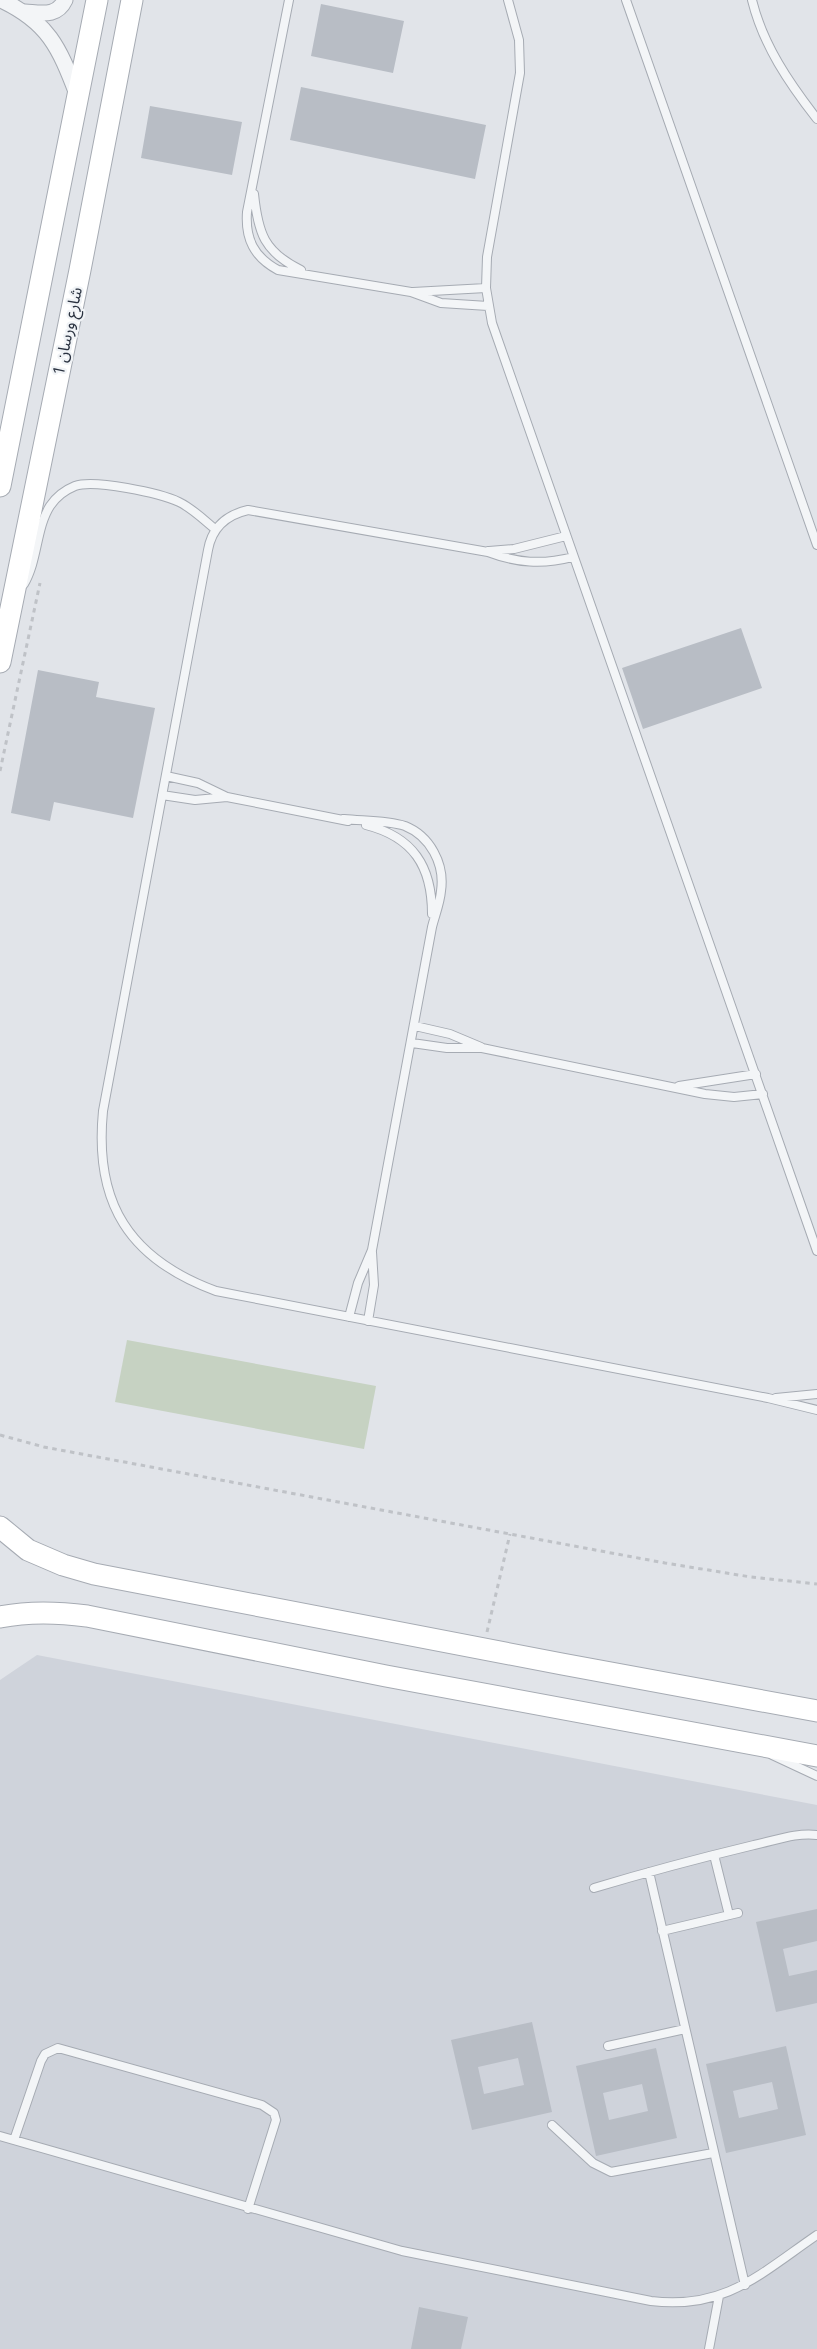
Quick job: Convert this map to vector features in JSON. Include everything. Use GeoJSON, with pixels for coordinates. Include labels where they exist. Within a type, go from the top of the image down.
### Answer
{"type":"FeatureCollection","features":[{"type":"Feature","properties":{"kind":"street"},"geometry":{"type":"LineString","coordinates":[[1,0],[37,21],[56,43],[77,94]]}},
{"type":"Feature","properties":{"kind":"street"},"geometry":{"type":"LineString","coordinates":[[25,12],[50,14],[62,7],[65,0]]}},
{"type":"Feature","properties":{"kind":"street"},"geometry":{"type":"LineString","coordinates":[[0,486],[96,0]]}},
{"type":"Feature","properties":{"kind":"street","name":"شارع ورسان 1"},"geometry":{"type":"LineString","coordinates":[[0,662],[80,270],[132,0]]}},
{"type":"Feature","properties":{"kind":"street"},"geometry":{"type":"LineString","coordinates":[[0,1527],[28,1550]]}},
{"type":"Feature","properties":{"kind":"street"},"geometry":{"type":"LineString","coordinates":[[0,1539],[63,1566],[94,1574],[815,1709]]}},
{"type":"Feature","properties":{"kind":"street"},"geometry":{"type":"LineString","coordinates":[[0,1612],[87,1617],[386,1676],[817,1756]]}},
{"type":"Feature","properties":{"kind":"street"},"geometry":{"type":"LineString","coordinates":[[0,1617],[21,1613]]}},
{"type":"Feature","properties":{"kind":"lane"},"geometry":{"type":"LineString","coordinates":[[289,0],[246,226],[255,253],[265,263],[278,270],[411,292],[441,303],[488,306]]}},
{"type":"Feature","properties":{"kind":"lane"},"geometry":{"type":"LineString","coordinates":[[508,0],[519,40],[520,73],[487,257],[488,306],[497,339],[573,558],[817,1251]]}},
{"type":"Feature","properties":{"kind":"lane"},"geometry":{"type":"LineString","coordinates":[[626,0],[817,545]]}},
{"type":"Feature","properties":{"kind":"lane"},"geometry":{"type":"LineString","coordinates":[[752,0],[764,35],[779,65],[796,93],[817,119]]}},
{"type":"Feature","properties":{"kind":"lane"},"geometry":{"type":"LineString","coordinates":[[253,186],[259,227],[264,240],[283,261],[308,274]]}},
{"type":"Feature","properties":{"kind":"lane"},"geometry":{"type":"LineString","coordinates":[[411,292],[486,288]]}},
{"type":"Feature","properties":{"kind":"lane"},"geometry":{"type":"LineString","coordinates":[[11,606],[33,564],[49,508],[56,498],[76,486],[100,484],[169,498],[182,503],[216,529]]}},
{"type":"Feature","properties":{"kind":"lane"},"geometry":{"type":"LineString","coordinates":[[573,558],[530,563],[508,560],[488,552],[248,510],[235,513],[223,520],[216,529],[208,550],[103,1111],[100,1140],[102,1169],[110,1197],[123,1223],[141,1247],[163,1266],[189,1281],[216,1291],[768,1398],[817,1410]]}},
{"type":"Feature","properties":{"kind":"lane"},"geometry":{"type":"LineString","coordinates":[[488,552],[532,545],[566,536]]}},
{"type":"Feature","properties":{"kind":"lane"},"geometry":{"type":"LineString","coordinates":[[166,776],[198,783],[226,797],[344,819],[379,828],[400,838],[416,854],[428,873],[432,896],[432,927]]}},
{"type":"Feature","properties":{"kind":"lane"},"geometry":{"type":"LineString","coordinates":[[162,795],[195,800],[226,797]]}},
{"type":"Feature","properties":{"kind":"lane"},"geometry":{"type":"LineString","coordinates":[[344,819],[404,826],[422,836],[434,851],[441,870],[442,890],[432,927],[372,1250],[358,1283],[349,1317]]}},
{"type":"Feature","properties":{"kind":"lane"},"geometry":{"type":"LineString","coordinates":[[415,1026],[450,1034],[482,1048]]}},
{"type":"Feature","properties":{"kind":"lane"},"geometry":{"type":"LineString","coordinates":[[412,1043],[447,1048],[482,1048],[720,1096],[763,1094]]}},
{"type":"Feature","properties":{"kind":"lane"},"geometry":{"type":"LineString","coordinates":[[678,1087],[756,1074]]}},
{"type":"Feature","properties":{"kind":"lane"},"geometry":{"type":"LineString","coordinates":[[368,1321],[374,1286],[372,1250]]}},
{"type":"Feature","properties":{"kind":"lane"},"geometry":{"type":"LineString","coordinates":[[768,1398],[817,1394]]}},
{"type":"Feature","properties":{"kind":"lane"},"geometry":{"type":"LineString","coordinates":[[752,1744],[785,1763],[817,1776]]}},
{"type":"Feature","properties":{"kind":"lane"},"geometry":{"type":"LineString","coordinates":[[594,1888],[714,1855],[808,1833],[817,1835]]}},
{"type":"Feature","properties":{"kind":"lane"},"geometry":{"type":"LineString","coordinates":[[662,1931],[734,1914],[714,1855]]}},
{"type":"Feature","properties":{"kind":"lane"},"geometry":{"type":"LineString","coordinates":[[649,1872],[745,2284]]}},
{"type":"Feature","properties":{"kind":"lane"},"geometry":{"type":"LineString","coordinates":[[608,2046],[685,2029]]}},
{"type":"Feature","properties":{"kind":"lane"},"geometry":{"type":"LineString","coordinates":[[14,2140],[41,2061],[45,2054],[58,2048],[262,2105],[274,2113],[276,2120],[248,2209]]}},
{"type":"Feature","properties":{"kind":"lane"},"geometry":{"type":"LineString","coordinates":[[552,2125],[593,2163],[611,2172],[713,2153]]}},
{"type":"Feature","properties":{"kind":"lane"},"geometry":{"type":"LineString","coordinates":[[0,2136],[248,2209],[402,2251],[673,2304],[695,2303],[719,2296],[745,2284],[817,2235]]}},
{"type":"Feature","properties":{"kind":"lane"},"geometry":{"type":"LineString","coordinates":[[709,2349],[719,2296]]}},
{"type":"Feature","properties":{"kind":"path"},"geometry":{"type":"LineString","coordinates":[[0,771],[40,580]]}},
{"type":"Feature","properties":{"kind":"path"},"geometry":{"type":"LineString","coordinates":[[0,1435],[44,1447],[665,1563],[751,1577],[817,1584]]}},
{"type":"Feature","properties":{"kind":"path"},"geometry":{"type":"LineString","coordinates":[[484,1648],[510,1534]]}},
{"type":"Feature","properties":{"kind":"shaded area"},"geometry":{"type":"Polygon","coordinates":[[[37,1655],[817,1805],[817,2349],[0,2349],[0,1680],[37,1655]]]}},
{"type":"Feature","properties":{"kind":"green space"},"geometry":{"type":"Polygon","coordinates":[[[127,1340],[376,1386],[364,1449],[115,1402],[127,1340]]]}},
{"type":"Feature","properties":{"kind":"building"},"geometry":{"type":"Polygon","coordinates":[[[321,4],[404,21],[393,73],[311,56],[321,4]]]}},
{"type":"Feature","properties":{"kind":"building"},"geometry":{"type":"Polygon","coordinates":[[[301,87],[486,125],[475,179],[290,140],[301,87]]]}},
{"type":"Feature","properties":{"kind":"building"},"geometry":{"type":"Polygon","coordinates":[[[150,106],[242,122],[232,175],[141,158],[150,106]]]}},
{"type":"Feature","properties":{"kind":"building"},"geometry":{"type":"Polygon","coordinates":[[[741,628],[762,688],[643,729],[622,668],[741,628]]]}},
{"type":"Feature","properties":{"kind":"building"},"geometry":{"type":"Polygon","coordinates":[[[38,670],[99,682],[96,697],[155,708],[133,818],[54,802],[50,821],[11,813],[38,670]]]}},
{"type":"Feature","properties":{"kind":"building"},"geometry":{"type":"Polygon","coordinates":[[[817,1909],[817,1941],[783,1949],[789,1976],[817,1970],[817,2003],[776,2012],[756,1922],[817,1909]]]}},
{"type":"Feature","properties":{"kind":"building"},"geometry":{"type":"Polygon","coordinates":[[[532,2022],[552,2112],[472,2130],[451,2040],[532,2022]],[[518,2058],[478,2067],[484,2094],[524,2085],[518,2058]]]}},
{"type":"Feature","properties":{"kind":"building"},"geometry":{"type":"Polygon","coordinates":[[[786,2046],[806,2135],[726,2153],[706,2064],[786,2046]],[[772,2082],[733,2091],[739,2118],[778,2109],[772,2082]]]}},
{"type":"Feature","properties":{"kind":"building"},"geometry":{"type":"Polygon","coordinates":[[[656,2048],[677,2138],[596,2156],[576,2066],[656,2048]],[[642,2084],[603,2093],[609,2120],[648,2111],[642,2084]]]}},
{"type":"Feature","properties":{"kind":"building"},"geometry":{"type":"Polygon","coordinates":[[[419,2307],[468,2317],[461,2349],[411,2349],[419,2307]]]}}]}
